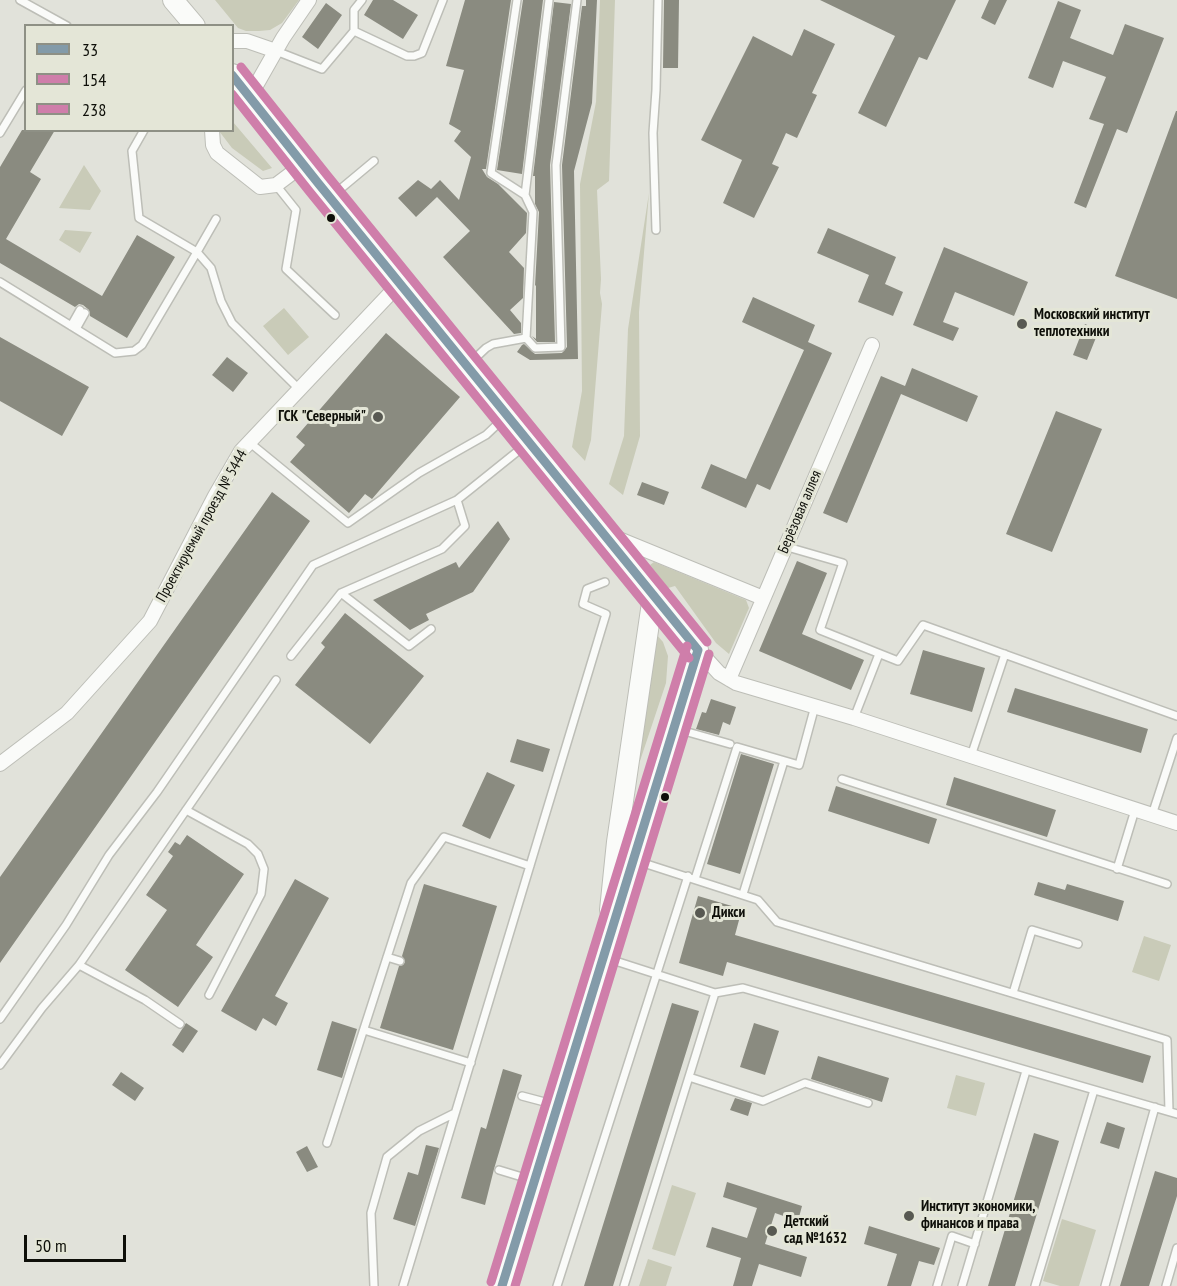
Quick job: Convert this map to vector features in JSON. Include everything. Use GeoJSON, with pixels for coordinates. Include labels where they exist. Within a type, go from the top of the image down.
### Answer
{"type":"FeatureCollection","features":[{"type":"Feature","properties":{"kind":"main road"},"geometry":{"type":"LineString","coordinates":[[173,0],[193,24]]}},
{"type":"Feature","properties":{"kind":"main road"},"geometry":{"type":"LineString","coordinates":[[234,76],[330,198],[698,650],[502,1286]]}},
{"type":"Feature","properties":{"kind":"main road"},"geometry":{"type":"LineString","coordinates":[[604,957],[617,842],[653,596]]}},
{"type":"Feature","properties":{"kind":"street"},"geometry":{"type":"LineString","coordinates":[[250,96],[309,0]]}},
{"type":"Feature","properties":{"kind":"street"},"geometry":{"type":"LineString","coordinates":[[234,41],[247,41],[276,51]]}},
{"type":"Feature","properties":{"kind":"street"},"geometry":{"type":"LineString","coordinates":[[212,132],[213,145],[223,159],[260,187],[276,185],[304,164]]}},
{"type":"Feature","properties":{"kind":"street","name":"Проектируемый проезд № 5444"},"geometry":{"type":"LineString","coordinates":[[0,764],[67,713],[150,621],[241,451],[400,283]]}},
{"type":"Feature","properties":{"kind":"street","name":"Берёзовая аллея"},"geometry":{"type":"LineString","coordinates":[[729,680],[784,546],[872,345]]}},
{"type":"Feature","properties":{"kind":"street"},"geometry":{"type":"LineString","coordinates":[[604,533],[763,598]]}},
{"type":"Feature","properties":{"kind":"street"},"geometry":{"type":"LineString","coordinates":[[698,650],[729,680],[855,718],[1177,823]]}},
{"type":"Feature","properties":{"kind":"lane"},"geometry":{"type":"LineString","coordinates":[[20,0],[63,24]]}},
{"type":"Feature","properties":{"kind":"lane"},"geometry":{"type":"LineString","coordinates":[[276,51],[322,69],[354,31],[354,10],[362,0]]}},
{"type":"Feature","properties":{"kind":"lane"},"geometry":{"type":"LineString","coordinates":[[354,31],[407,57],[414,56],[422,53],[442,0]]}},
{"type":"Feature","properties":{"kind":"lane"},"geometry":{"type":"LineString","coordinates":[[517,0],[491,173],[525,195],[533,212],[526,338],[535,348],[561,347],[556,165],[577,0]]}},
{"type":"Feature","properties":{"kind":"lane"},"geometry":{"type":"LineString","coordinates":[[525,195],[549,0]]}},
{"type":"Feature","properties":{"kind":"lane"},"geometry":{"type":"LineString","coordinates":[[657,230],[653,133],[657,90],[658,0]]}},
{"type":"Feature","properties":{"kind":"lane"},"geometry":{"type":"LineString","coordinates":[[0,133],[24,93]]}},
{"type":"Feature","properties":{"kind":"lane"},"geometry":{"type":"LineString","coordinates":[[143,132],[132,151],[139,218],[197,252],[211,268],[221,301],[231,323],[299,389]]}},
{"type":"Feature","properties":{"kind":"lane"},"geometry":{"type":"LineString","coordinates":[[330,198],[374,161]]}},
{"type":"Feature","properties":{"kind":"lane"},"geometry":{"type":"LineString","coordinates":[[276,185],[296,210],[286,269],[335,315]]}},
{"type":"Feature","properties":{"kind":"lane"},"geometry":{"type":"LineString","coordinates":[[0,282],[115,353],[134,351],[142,345],[216,219]]}},
{"type":"Feature","properties":{"kind":"lane"},"geometry":{"type":"LineString","coordinates":[[73,327],[82,311]]}},
{"type":"Feature","properties":{"kind":"lane"},"geometry":{"type":"LineString","coordinates":[[467,366],[486,348],[494,344],[526,338]]}},
{"type":"Feature","properties":{"kind":"lane"},"geometry":{"type":"LineString","coordinates":[[249,442],[348,523],[419,472],[486,435],[507,415]]}},
{"type":"Feature","properties":{"kind":"lane"},"geometry":{"type":"LineString","coordinates":[[0,1019],[66,924],[109,855],[157,792],[313,564],[457,500],[529,442]]}},
{"type":"Feature","properties":{"kind":"lane"},"geometry":{"type":"LineString","coordinates":[[291,656],[341,592],[442,549],[465,526],[457,500]]}},
{"type":"Feature","properties":{"kind":"lane"},"geometry":{"type":"LineString","coordinates":[[784,546],[843,563],[820,630],[898,661],[923,625],[1177,716]]}},
{"type":"Feature","properties":{"kind":"lane"},"geometry":{"type":"LineString","coordinates":[[403,1286],[606,614],[583,604],[587,589],[605,582]]}},
{"type":"Feature","properties":{"kind":"lane"},"geometry":{"type":"LineString","coordinates":[[341,592],[410,646],[431,629]]}},
{"type":"Feature","properties":{"kind":"lane"},"geometry":{"type":"LineString","coordinates":[[855,718],[879,654]]}},
{"type":"Feature","properties":{"kind":"lane"},"geometry":{"type":"LineString","coordinates":[[971,756],[1005,654]]}},
{"type":"Feature","properties":{"kind":"lane"},"geometry":{"type":"LineString","coordinates":[[0,1065],[42,1008],[79,965],[276,680]]}},
{"type":"Feature","properties":{"kind":"lane"},"geometry":{"type":"LineString","coordinates":[[557,1286],[657,974],[737,747],[799,765],[815,706]]}},
{"type":"Feature","properties":{"kind":"lane"},"geometry":{"type":"LineString","coordinates":[[674,728],[730,744]]}},
{"type":"Feature","properties":{"kind":"lane"},"geometry":{"type":"LineString","coordinates":[[1152,815],[1177,738]]}},
{"type":"Feature","properties":{"kind":"lane"},"geometry":{"type":"LineString","coordinates":[[743,894],[784,761]]}},
{"type":"Feature","properties":{"kind":"lane"},"geometry":{"type":"LineString","coordinates":[[842,779],[1167,884]]}},
{"type":"Feature","properties":{"kind":"lane"},"geometry":{"type":"LineString","coordinates":[[186,810],[248,844],[258,854],[264,869],[261,894],[210,995]]}},
{"type":"Feature","properties":{"kind":"lane"},"geometry":{"type":"LineString","coordinates":[[1117,868],[1136,810]]}},
{"type":"Feature","properties":{"kind":"lane"},"geometry":{"type":"LineString","coordinates":[[327,1143],[411,883],[444,837],[530,866]]}},
{"type":"Feature","properties":{"kind":"lane"},"geometry":{"type":"LineString","coordinates":[[604,957],[715,993],[743,988],[1173,1112],[1167,1040],[777,922],[758,900],[634,860]]}},
{"type":"Feature","properties":{"kind":"lane"},"geometry":{"type":"LineString","coordinates":[[1013,993],[1032,930],[1078,944]]}},
{"type":"Feature","properties":{"kind":"lane"},"geometry":{"type":"LineString","coordinates":[[387,957],[400,961]]}},
{"type":"Feature","properties":{"kind":"lane"},"geometry":{"type":"LineString","coordinates":[[79,965],[144,1000],[180,1024]]}},
{"type":"Feature","properties":{"kind":"lane"},"geometry":{"type":"LineString","coordinates":[[624,1286],[715,993]]}},
{"type":"Feature","properties":{"kind":"lane"},"geometry":{"type":"LineString","coordinates":[[364,1030],[471,1063]]}},
{"type":"Feature","properties":{"kind":"lane"},"geometry":{"type":"LineString","coordinates":[[962,1286],[1026,1071]]}},
{"type":"Feature","properties":{"kind":"lane"},"geometry":{"type":"LineString","coordinates":[[689,1077],[763,1101],[805,1083],[868,1103]]}},
{"type":"Feature","properties":{"kind":"lane"},"geometry":{"type":"LineString","coordinates":[[1035,1286],[1094,1090]]}},
{"type":"Feature","properties":{"kind":"lane"},"geometry":{"type":"LineString","coordinates":[[522,1096],[558,1106]]}},
{"type":"Feature","properties":{"kind":"lane"},"geometry":{"type":"LineString","coordinates":[[1105,1286],[1155,1107]]}},
{"type":"Feature","properties":{"kind":"lane"},"geometry":{"type":"LineString","coordinates":[[374,1286],[371,1213],[387,1157],[419,1131],[455,1113]]}},
{"type":"Feature","properties":{"kind":"lane"},"geometry":{"type":"LineString","coordinates":[[499,1170],[535,1181]]}},
{"type":"Feature","properties":{"kind":"lane"},"geometry":{"type":"LineString","coordinates":[[937,1286],[952,1236],[975,1244]]}},
{"type":"Feature","properties":{"kind":"lane"},"geometry":{"type":"LineString","coordinates":[[1166,1286],[1177,1248]]}},
{"type":"Feature","properties":{"kind":"green space"},"geometry":{"type":"Polygon","coordinates":[[[215,0],[299,0],[282,23],[270,30],[246,31],[238,28],[215,0]]]}},
{"type":"Feature","properties":{"kind":"green space"},"geometry":{"type":"Polygon","coordinates":[[[600,0],[615,0],[609,181],[597,190],[602,304],[591,440],[585,461],[572,447],[582,391],[580,184],[596,102],[600,0]]]}},
{"type":"Feature","properties":{"kind":"green space"},"geometry":{"type":"Polygon","coordinates":[[[234,123],[272,168],[263,171],[232,148],[220,132],[234,132],[234,123]]]}},
{"type":"Feature","properties":{"kind":"green space"},"geometry":{"type":"Polygon","coordinates":[[[84,165],[101,191],[90,210],[59,208],[84,165]]]}},
{"type":"Feature","properties":{"kind":"green space"},"geometry":{"type":"Polygon","coordinates":[[[649,193],[639,312],[640,436],[623,495],[609,484],[624,436],[628,329],[649,193]]]}},
{"type":"Feature","properties":{"kind":"green space"},"geometry":{"type":"Polygon","coordinates":[[[65,230],[92,232],[80,253],[59,240],[65,230]]]}},
{"type":"Feature","properties":{"kind":"green space"},"geometry":{"type":"Polygon","coordinates":[[[284,308],[309,337],[288,355],[263,326],[284,308]]]}},
{"type":"Feature","properties":{"kind":"green space"},"geometry":{"type":"Polygon","coordinates":[[[654,562],[746,600],[749,608],[729,654],[716,643],[675,586],[668,588],[650,565],[654,562]]]}},
{"type":"Feature","properties":{"kind":"green space"},"geometry":{"type":"Polygon","coordinates":[[[656,634],[663,642],[668,656],[666,683],[640,761],[637,761],[656,634]]]}},
{"type":"Feature","properties":{"kind":"green space"},"geometry":{"type":"Polygon","coordinates":[[[1144,936],[1171,945],[1159,981],[1132,972],[1144,936]]]}},
{"type":"Feature","properties":{"kind":"green space"},"geometry":{"type":"Polygon","coordinates":[[[956,1075],[985,1083],[976,1116],[947,1108],[956,1075]]]}},
{"type":"Feature","properties":{"kind":"green space"},"geometry":{"type":"Polygon","coordinates":[[[672,1185],[696,1193],[675,1256],[652,1249],[672,1185]]]}},
{"type":"Feature","properties":{"kind":"green space"},"geometry":{"type":"Polygon","coordinates":[[[1062,1219],[1096,1230],[1079,1286],[1060,1286],[1043,1281],[1062,1219]]]}},
{"type":"Feature","properties":{"kind":"green space"},"geometry":{"type":"Polygon","coordinates":[[[648,1259],[672,1267],[666,1286],[639,1286],[648,1259]]]}},
{"type":"Feature","properties":{"kind":"building"},"geometry":{"type":"Polygon","coordinates":[[[373,0],[393,0],[418,15],[403,39],[364,15],[373,0]]]}},
{"type":"Feature","properties":{"kind":"building"},"geometry":{"type":"Polygon","coordinates":[[[465,0],[511,0],[486,169],[482,169],[487,177],[498,184],[527,213],[526,233],[509,252],[524,268],[523,298],[510,310],[521,323],[521,333],[514,334],[443,257],[470,231],[437,197],[416,217],[398,198],[418,180],[431,189],[440,180],[459,200],[471,157],[454,141],[461,131],[449,124],[464,70],[446,66],[465,0]]]}},
{"type":"Feature","properties":{"kind":"building"},"geometry":{"type":"Polygon","coordinates":[[[523,0],[543,0],[522,174],[497,170],[523,0]]]}},
{"type":"Feature","properties":{"kind":"building"},"geometry":{"type":"Polygon","coordinates":[[[586,0],[597,0],[592,103],[574,171],[578,359],[530,360],[517,352],[524,344],[535,354],[562,353],[567,347],[562,165],[582,6],[586,6],[586,0]]]}},
{"type":"Feature","properties":{"kind":"building"},"geometry":{"type":"Polygon","coordinates":[[[664,0],[679,0],[678,68],[663,68],[664,0]]]}},
{"type":"Feature","properties":{"kind":"building"},"geometry":{"type":"Polygon","coordinates":[[[820,0],[956,0],[927,60],[919,57],[886,127],[858,113],[895,36],[820,0]]]}},
{"type":"Feature","properties":{"kind":"building"},"geometry":{"type":"Polygon","coordinates":[[[989,0],[1007,0],[995,25],[981,18],[989,0]]]}},
{"type":"Feature","properties":{"kind":"building"},"geometry":{"type":"Polygon","coordinates":[[[1058,1],[1081,10],[1070,38],[1113,55],[1125,24],[1164,38],[1127,133],[1117,129],[1086,208],[1074,203],[1104,124],[1089,119],[1106,77],[1063,61],[1053,88],[1028,78],[1058,1]]]}},
{"type":"Feature","properties":{"kind":"building"},"geometry":{"type":"Polygon","coordinates":[[[554,2],[571,4],[550,165],[555,342],[537,342],[532,336],[536,339],[535,286],[539,212],[535,204],[535,176],[533,176],[554,2]]]}},
{"type":"Feature","properties":{"kind":"building"},"geometry":{"type":"Polygon","coordinates":[[[326,3],[342,15],[318,49],[302,37],[326,3]]]}},
{"type":"Feature","properties":{"kind":"building"},"geometry":{"type":"Polygon","coordinates":[[[804,29],[835,44],[812,93],[817,95],[797,138],[786,133],[772,164],[779,167],[754,218],[723,203],[742,160],[701,140],[753,36],[792,56],[804,29]]]}},
{"type":"Feature","properties":{"kind":"building"},"geometry":{"type":"Polygon","coordinates":[[[1177,111],[1177,299],[1115,276],[1177,111]]]}},
{"type":"Feature","properties":{"kind":"building"},"geometry":{"type":"Polygon","coordinates":[[[22,130],[24,132],[54,132],[30,172],[41,179],[6,239],[102,296],[137,235],[175,257],[127,338],[90,316],[89,310],[83,305],[79,304],[75,307],[0,263],[0,167],[22,130]]]}},
{"type":"Feature","properties":{"kind":"building"},"geometry":{"type":"Polygon","coordinates":[[[828,228],[896,257],[885,284],[903,292],[893,316],[858,302],[869,275],[817,253],[828,228]]]}},
{"type":"Feature","properties":{"kind":"building"},"geometry":{"type":"Polygon","coordinates":[[[944,247],[1028,282],[1014,316],[955,292],[943,322],[959,328],[953,341],[913,325],[944,247]]]}},
{"type":"Feature","properties":{"kind":"building"},"geometry":{"type":"Polygon","coordinates":[[[753,297],[815,325],[808,342],[832,353],[770,490],[757,484],[746,508],[701,488],[711,464],[746,479],[804,350],[742,322],[753,297]]]}},
{"type":"Feature","properties":{"kind":"building"},"geometry":{"type":"Polygon","coordinates":[[[1085,324],[1099,330],[1087,360],[1073,355],[1085,324]]]}},
{"type":"Feature","properties":{"kind":"building","name":"ГСК \"Северный\""},"geometry":{"type":"Polygon","coordinates":[[[386,333],[460,397],[372,499],[365,494],[349,513],[290,462],[305,445],[296,437],[386,333]]]}},
{"type":"Feature","properties":{"kind":"building"},"geometry":{"type":"Polygon","coordinates":[[[0,337],[89,387],[62,436],[0,401],[0,337]]]}},
{"type":"Feature","properties":{"kind":"building"},"geometry":{"type":"Polygon","coordinates":[[[227,357],[248,373],[233,392],[212,375],[227,357]]]}},
{"type":"Feature","properties":{"kind":"building"},"geometry":{"type":"Polygon","coordinates":[[[912,368],[978,396],[967,422],[901,394],[847,523],[823,513],[881,376],[905,386],[912,368]]]}},
{"type":"Feature","properties":{"kind":"building"},"geometry":{"type":"Polygon","coordinates":[[[1056,411],[1102,429],[1052,552],[1006,534],[1056,411]]]}},
{"type":"Feature","properties":{"kind":"building"},"geometry":{"type":"Polygon","coordinates":[[[642,482],[669,492],[664,505],[637,495],[642,482]]]}},
{"type":"Feature","properties":{"kind":"building"},"geometry":{"type":"Polygon","coordinates":[[[272,492],[310,521],[0,963],[0,877],[272,492]]]}},
{"type":"Feature","properties":{"kind":"building"},"geometry":{"type":"Polygon","coordinates":[[[498,521],[510,539],[473,592],[426,614],[429,620],[410,630],[373,600],[456,562],[459,568],[498,521]]]}},
{"type":"Feature","properties":{"kind":"building"},"geometry":{"type":"Polygon","coordinates":[[[797,561],[827,573],[802,634],[864,660],[851,690],[759,651],[797,561]]]}},
{"type":"Feature","properties":{"kind":"building"},"geometry":{"type":"Polygon","coordinates":[[[345,613],[424,676],[370,744],[295,685],[325,647],[321,643],[345,613]]]}},
{"type":"Feature","properties":{"kind":"building"},"geometry":{"type":"Polygon","coordinates":[[[923,650],[985,668],[972,712],[910,694],[923,650]]]}},
{"type":"Feature","properties":{"kind":"building"},"geometry":{"type":"Polygon","coordinates":[[[1015,688],[1148,729],[1141,753],[1007,712],[1015,688]]]}},
{"type":"Feature","properties":{"kind":"building"},"geometry":{"type":"Polygon","coordinates":[[[711,699],[736,707],[730,725],[723,722],[719,735],[696,729],[702,712],[706,713],[711,699]]]}},
{"type":"Feature","properties":{"kind":"building"},"geometry":{"type":"Polygon","coordinates":[[[517,739],[550,749],[543,772],[510,762],[517,739]]]}},
{"type":"Feature","properties":{"kind":"building"},"geometry":{"type":"Polygon","coordinates":[[[741,754],[774,764],[740,874],[707,864],[741,754]]]}},
{"type":"Feature","properties":{"kind":"building"},"geometry":{"type":"Polygon","coordinates":[[[487,772],[515,785],[490,839],[462,826],[487,772]]]}},
{"type":"Feature","properties":{"kind":"building"},"geometry":{"type":"Polygon","coordinates":[[[954,777],[1056,810],[1047,837],[946,805],[954,777]]]}},
{"type":"Feature","properties":{"kind":"building"},"geometry":{"type":"Polygon","coordinates":[[[836,786],[937,819],[929,844],[828,811],[836,786]]]}},
{"type":"Feature","properties":{"kind":"building"},"geometry":{"type":"Polygon","coordinates":[[[187,835],[244,874],[196,945],[213,957],[178,1007],[125,970],[167,910],[146,895],[173,856],[168,852],[175,842],[180,845],[187,835]]]}},
{"type":"Feature","properties":{"kind":"building"},"geometry":{"type":"Polygon","coordinates":[[[295,879],[329,898],[275,996],[288,1003],[276,1026],[263,1018],[256,1031],[221,1011],[295,879]]]}},
{"type":"Feature","properties":{"kind":"building"},"geometry":{"type":"Polygon","coordinates":[[[1038,882],[1065,890],[1067,884],[1124,901],[1118,921],[1034,895],[1038,882]]]}},
{"type":"Feature","properties":{"kind":"building"},"geometry":{"type":"Polygon","coordinates":[[[424,884],[497,906],[453,1050],[380,1028],[399,966],[405,962],[402,956],[424,884]]]}},
{"type":"Feature","properties":{"kind":"building"},"geometry":{"type":"Polygon","coordinates":[[[698,896],[742,909],[735,935],[1151,1056],[1143,1083],[727,962],[723,976],[679,963],[698,896]]]}},
{"type":"Feature","properties":{"kind":"building"},"geometry":{"type":"Polygon","coordinates":[[[672,1003],[699,1011],[613,1286],[584,1286],[672,1003]]]}},
{"type":"Feature","properties":{"kind":"building"},"geometry":{"type":"Polygon","coordinates":[[[332,1021],[357,1029],[342,1078],[317,1070],[332,1021]]]}},
{"type":"Feature","properties":{"kind":"building"},"geometry":{"type":"Polygon","coordinates":[[[186,1023],[198,1031],[183,1053],[172,1045],[186,1023]]]}},
{"type":"Feature","properties":{"kind":"building"},"geometry":{"type":"Polygon","coordinates":[[[754,1023],[779,1031],[765,1075],[740,1067],[754,1023]]]}},
{"type":"Feature","properties":{"kind":"building"},"geometry":{"type":"Polygon","coordinates":[[[818,1056],[889,1078],[882,1102],[811,1079],[818,1056]]]}},
{"type":"Feature","properties":{"kind":"building"},"geometry":{"type":"Polygon","coordinates":[[[503,1069],[522,1075],[485,1205],[461,1198],[481,1127],[486,1129],[503,1069]]]}},
{"type":"Feature","properties":{"kind":"building"},"geometry":{"type":"Polygon","coordinates":[[[121,1072],[144,1088],[135,1101],[112,1085],[121,1072]]]}},
{"type":"Feature","properties":{"kind":"building"},"geometry":{"type":"Polygon","coordinates":[[[735,1098],[752,1103],[748,1116],[730,1110],[735,1098]]]}},
{"type":"Feature","properties":{"kind":"building"},"geometry":{"type":"Polygon","coordinates":[[[1107,1122],[1125,1128],[1119,1149],[1100,1143],[1107,1122]]]}},
{"type":"Feature","properties":{"kind":"building"},"geometry":{"type":"Polygon","coordinates":[[[1034,1133],[1059,1141],[1015,1286],[988,1286],[1034,1133]]]}},
{"type":"Feature","properties":{"kind":"building"},"geometry":{"type":"Polygon","coordinates":[[[426,1145],[439,1148],[415,1226],[393,1219],[408,1172],[418,1175],[426,1145]]]}},
{"type":"Feature","properties":{"kind":"building"},"geometry":{"type":"Polygon","coordinates":[[[307,1146],[318,1167],[307,1172],[296,1152],[307,1146]]]}},
{"type":"Feature","properties":{"kind":"building"},"geometry":{"type":"Polygon","coordinates":[[[1155,1171],[1177,1178],[1177,1196],[1149,1286],[1120,1286],[1155,1171]]]}},
{"type":"Feature","properties":{"kind":"building"},"geometry":{"type":"Polygon","coordinates":[[[727,1182],[802,1206],[798,1221],[775,1213],[765,1244],[807,1257],[801,1277],[759,1264],[752,1286],[733,1286],[741,1258],[706,1247],[712,1227],[747,1238],[757,1208],[723,1197],[727,1182]]]}},
{"type":"Feature","properties":{"kind":"building"},"geometry":{"type":"Polygon","coordinates":[[[869,1226],[940,1248],[934,1265],[919,1261],[911,1286],[887,1286],[897,1254],[864,1244],[869,1226]]]}},
{"type":"Feature","properties":{"kind":"transit line","name":"238"},"geometry":{"type":"LineString","coordinates":[[241,67],[707,642]]}},
{"type":"Feature","properties":{"kind":"transit line","name":"33"},"geometry":{"type":"LineString","coordinates":[[234,78],[698,650]]}},
{"type":"Feature","properties":{"kind":"transit line","name":"154"},"geometry":{"type":"LineString","coordinates":[[234,97],[689,658]]}},
{"type":"Feature","properties":{"kind":"transit line","name":"238"},"geometry":{"type":"LineString","coordinates":[[491,1282],[687,646]]}},
{"type":"Feature","properties":{"kind":"transit line","name":"33"},"geometry":{"type":"LineString","coordinates":[[502,1286],[698,650]]}},
{"type":"Feature","properties":{"kind":"transit line","name":"154"},"geometry":{"type":"LineString","coordinates":[[515,1286],[709,654]]}},
{"type":"Feature","properties":{"kind":"place","name":"Московский институт теплотехники"},"geometry":{"type":"Point","coordinates":[1022,324]}},
{"type":"Feature","properties":{"kind":"place","name":"ГСК \"Северный\""},"geometry":{"type":"Point","coordinates":[378,417]}},
{"type":"Feature","properties":{"kind":"place","name":"Дикси"},"geometry":{"type":"Point","coordinates":[700,913]}},
{"type":"Feature","properties":{"kind":"place","name":"Институт экономики, финансов и права"},"geometry":{"type":"Point","coordinates":[909,1216]}},
{"type":"Feature","properties":{"kind":"place","name":"Детский сад №1632"},"geometry":{"type":"Point","coordinates":[772,1231]}}]}
